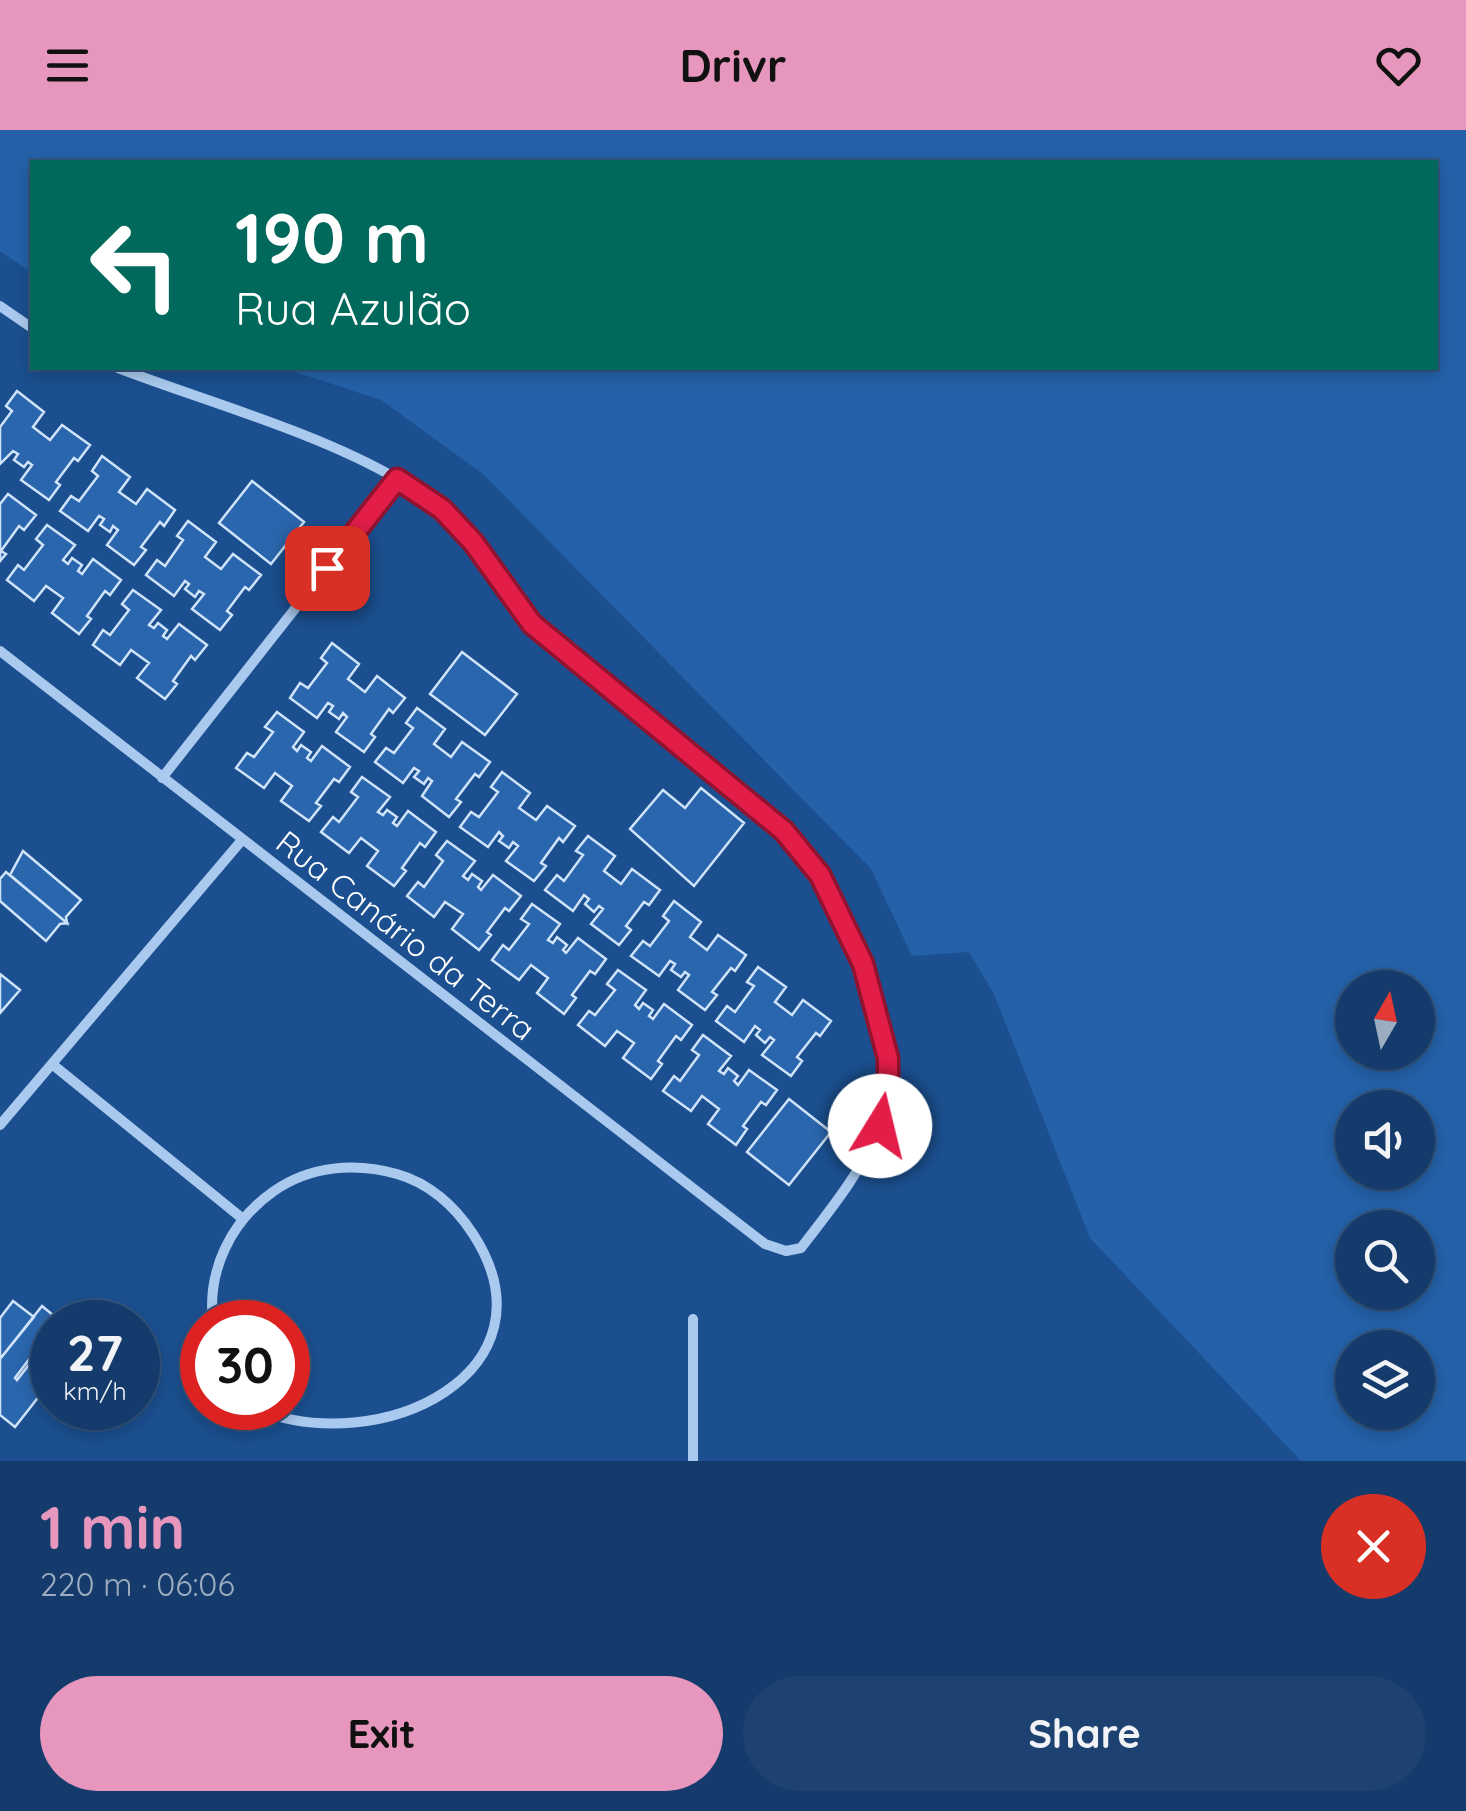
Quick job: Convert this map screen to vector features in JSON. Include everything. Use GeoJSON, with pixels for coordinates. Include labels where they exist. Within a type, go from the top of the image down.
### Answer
{"type":"FeatureCollection","features":[{"type":"Feature","properties":{"kind":"street"},"geometry":{"type":"LineString","coordinates":[[0,306],[30,327]]}},
{"type":"Feature","properties":{"kind":"street"},"geometry":{"type":"LineString","coordinates":[[124,370],[284,428],[397,479],[162,778]]}},
{"type":"Feature","properties":{"kind":"street","name":"Rua Canário da Terra"},"geometry":{"type":"LineString","coordinates":[[0,651],[764,1244],[786,1251],[801,1248],[858,1173],[880,1126],[888,1095],[884,1042],[863,964],[844,918],[820,875],[784,831],[532,624],[473,542],[442,509],[397,479]]}},
{"type":"Feature","properties":{"kind":"street"},"geometry":{"type":"LineString","coordinates":[[0,1125],[242,840]]}},
{"type":"Feature","properties":{"kind":"street"},"geometry":{"type":"LineString","coordinates":[[52,1064],[243,1219]]}},
{"type":"Feature","properties":{"kind":"street"},"geometry":{"type":"LineString","coordinates":[[212,1300],[218,1263],[243,1219],[281,1186],[329,1168],[392,1172],[427,1187],[448,1202],[479,1242],[494,1290],[492,1340],[471,1386]]}},
{"type":"Feature","properties":{"kind":"street"},"geometry":{"type":"LineString","coordinates":[[693,1319],[693,1461]]}},
{"type":"Feature","properties":{"kind":"shaded area"},"geometry":{"type":"Polygon","coordinates":[[[0,130],[1466,130],[1466,1461],[1301,1461],[1090,1238],[994,994],[969,952],[912,956],[871,869],[483,474],[381,400],[289,370],[1438,370],[1438,160],[30,160],[30,272],[0,251],[0,130]]]}},
{"type":"Feature","properties":{"kind":"building"},"geometry":{"type":"Polygon","coordinates":[[[17,391],[44,412],[33,427],[50,440],[62,425],[90,445],[56,482],[60,485],[49,500],[21,480],[32,465],[28,462],[24,467],[14,460],[18,454],[13,451],[0,464],[0,427],[12,411],[6,406],[17,391]]]}},
{"type":"Feature","properties":{"kind":"building"},"geometry":{"type":"Polygon","coordinates":[[[102,456],[130,477],[119,492],[136,504],[147,489],[175,510],[141,547],[146,550],[134,565],[107,545],[118,530],[113,526],[110,532],[100,525],[104,519],[99,516],[88,531],[60,511],[71,496],[79,501],[98,476],[92,471],[102,456]]]}},
{"type":"Feature","properties":{"kind":"building"},"geometry":{"type":"Polygon","coordinates":[[[252,481],[304,522],[271,564],[219,523],[252,481]]]}},
{"type":"Feature","properties":{"kind":"building"},"geometry":{"type":"Polygon","coordinates":[[[8,494],[36,515],[24,530],[19,526],[1,551],[6,554],[0,561],[0,504],[8,494]]]}},
{"type":"Feature","properties":{"kind":"building"},"geometry":{"type":"Polygon","coordinates":[[[188,521],[216,542],[205,557],[221,569],[233,554],[261,575],[249,590],[245,587],[227,611],[232,615],[220,630],[192,609],[204,594],[199,591],[195,597],[185,589],[189,584],[185,581],[174,596],[146,575],[157,560],[165,566],[183,540],[177,536],[188,521]]]}},
{"type":"Feature","properties":{"kind":"building"},"geometry":{"type":"Polygon","coordinates":[[[47,525],[75,545],[63,560],[68,564],[72,558],[82,565],[78,571],[82,574],[93,559],[121,580],[110,595],[105,591],[79,634],[52,613],[63,598],[46,586],[34,601],[7,580],[18,565],[24,570],[43,545],[36,539],[47,525]]]}},
{"type":"Feature","properties":{"kind":"building"},"geometry":{"type":"Polygon","coordinates":[[[133,590],[161,610],[149,625],[154,628],[158,623],[167,630],[163,636],[167,639],[179,624],[207,645],[195,660],[191,656],[165,699],[137,678],[149,663],[131,650],[120,665],[93,645],[103,630],[110,635],[129,610],[122,604],[133,590]]]}},
{"type":"Feature","properties":{"kind":"building"},"geometry":{"type":"Polygon","coordinates":[[[332,643],[359,664],[348,679],[365,692],[377,676],[405,698],[393,713],[389,709],[364,752],[336,732],[347,717],[343,713],[339,719],[329,712],[333,706],[328,703],[317,718],[290,698],[300,683],[308,688],[327,663],[321,658],[332,643]]]}},
{"type":"Feature","properties":{"kind":"building"},"geometry":{"type":"Polygon","coordinates":[[[462,652],[517,694],[485,735],[430,694],[462,652]]]}},
{"type":"Feature","properties":{"kind":"building"},"geometry":{"type":"Polygon","coordinates":[[[417,708],[445,729],[434,744],[451,757],[462,742],[490,762],[456,799],[461,802],[449,817],[422,796],[432,781],[428,778],[424,784],[414,777],[419,771],[414,768],[403,783],[375,762],[386,748],[394,753],[413,728],[406,723],[417,708]]]}},
{"type":"Feature","properties":{"kind":"building"},"geometry":{"type":"Polygon","coordinates":[[[277,712],[304,732],[293,747],[297,751],[301,745],[311,752],[307,758],[311,761],[322,746],[350,767],[339,782],[334,779],[316,803],[321,806],[309,821],[281,801],[292,786],[275,773],[264,788],[236,768],[247,753],[254,757],[273,732],[265,727],[277,712]]]}},
{"type":"Feature","properties":{"kind":"building"},"geometry":{"type":"Polygon","coordinates":[[[502,772],[530,793],[519,808],[536,820],[547,806],[575,826],[563,842],[559,838],[534,881],[506,861],[518,846],[513,842],[509,848],[499,841],[503,836],[499,832],[488,847],[460,827],[471,812],[479,817],[498,792],[491,787],[502,772]]]}},
{"type":"Feature","properties":{"kind":"building"},"geometry":{"type":"Polygon","coordinates":[[[362,777],[390,797],[378,812],[383,815],[387,810],[397,817],[393,823],[397,826],[408,811],[436,832],[425,847],[420,843],[394,886],[367,866],[378,851],[361,838],[349,853],[321,832],[333,817],[339,822],[358,797],[351,792],[362,777]]]}},
{"type":"Feature","properties":{"kind":"building"},"geometry":{"type":"Polygon","coordinates":[[[701,788],[744,823],[694,886],[630,829],[663,790],[685,808],[701,788]]]}},
{"type":"Feature","properties":{"kind":"building"},"geometry":{"type":"Polygon","coordinates":[[[588,836],[615,856],[604,871],[621,884],[632,869],[660,890],[649,905],[644,902],[626,926],[631,930],[619,945],[591,924],[603,909],[599,906],[594,912],[585,904],[589,899],[584,895],[573,911],[545,890],[557,875],[564,881],[583,855],[576,851],[588,836]]]}},
{"type":"Feature","properties":{"kind":"building"},"geometry":{"type":"Polygon","coordinates":[[[447,841],[475,861],[463,876],[468,880],[472,874],[482,881],[478,887],[481,890],[493,875],[521,896],[509,911],[505,908],[479,950],[452,929],[463,914],[445,902],[434,917],[407,896],[418,882],[424,887],[443,861],[436,855],[447,841]]]}},
{"type":"Feature","properties":{"kind":"building"},"geometry":{"type":"Polygon","coordinates":[[[23,851],[81,900],[66,917],[67,923],[10,875],[23,851]]]}},
{"type":"Feature","properties":{"kind":"building"},"geometry":{"type":"Polygon","coordinates":[[[6,872],[67,923],[60,924],[46,941],[0,901],[0,879],[6,872]]]}},
{"type":"Feature","properties":{"kind":"building"},"geometry":{"type":"Polygon","coordinates":[[[674,901],[701,922],[690,937],[707,950],[718,935],[746,955],[712,992],[717,995],[705,1010],[678,990],[689,975],[685,972],[681,977],[671,970],[675,964],[670,961],[659,976],[631,956],[643,941],[650,946],[669,921],[663,916],[674,901]]]}},
{"type":"Feature","properties":{"kind":"building"},"geometry":{"type":"Polygon","coordinates":[[[532,904],[560,924],[548,940],[553,943],[557,937],[567,945],[563,950],[566,953],[578,938],[606,959],[595,974],[590,971],[564,1014],[537,993],[548,978],[531,965],[519,980],[492,960],[503,945],[509,950],[529,924],[521,919],[532,904]]]}},
{"type":"Feature","properties":{"kind":"building"},"geometry":{"type":"Polygon","coordinates":[[[758,967],[786,987],[775,1002],[792,1015],[803,1000],[831,1021],[797,1057],[802,1061],[791,1076],[762,1055],[774,1040],[770,1037],[765,1043],[756,1035],[760,1030],[755,1026],[744,1042],[716,1021],[727,1006],[735,1012],[754,986],[747,982],[758,967]]]}},
{"type":"Feature","properties":{"kind":"building"},"geometry":{"type":"Polygon","coordinates":[[[618,970],[646,990],[635,1005],[639,1009],[643,1003],[653,1010],[649,1016],[653,1019],[664,1004],[692,1025],[681,1040],[676,1036],[651,1079],[623,1058],[634,1043],[617,1031],[605,1046],[578,1025],[589,1011],[595,1015],[615,990],[607,984],[618,970]]]}},
{"type":"Feature","properties":{"kind":"building"},"geometry":{"type":"Polygon","coordinates":[[[0,974],[20,990],[0,1013],[0,974]]]}},
{"type":"Feature","properties":{"kind":"building"},"geometry":{"type":"Polygon","coordinates":[[[703,1035],[731,1056],[719,1071],[724,1074],[728,1068],[738,1076],[734,1081],[738,1085],[749,1070],[777,1090],[766,1105],[761,1102],[743,1126],[747,1129],[736,1145],[708,1124],[719,1109],[702,1096],[691,1111],[663,1091],[674,1076],[680,1081],[699,1055],[692,1050],[703,1035]]]}},
{"type":"Feature","properties":{"kind":"building"},"geometry":{"type":"Polygon","coordinates":[[[789,1099],[831,1132],[789,1185],[747,1152],[789,1099]]]}},
{"type":"Feature","properties":{"kind":"building"},"geometry":{"type":"Polygon","coordinates":[[[13,1301],[30,1314],[30,1322],[0,1359],[0,1318],[13,1301]]]}},
{"type":"Feature","properties":{"kind":"building"},"geometry":{"type":"Polygon","coordinates":[[[30,1321],[30,1358],[15,1378],[30,1363],[30,1408],[15,1427],[0,1415],[0,1359],[30,1321]]]}},
{"type":"Feature","properties":{"kind":"route"},"geometry":{"type":"LineString","coordinates":[[327,568],[397,479],[442,509],[473,542],[532,624],[784,831],[820,875],[863,964],[888,1058],[888,1095],[880,1126]]}}]}
